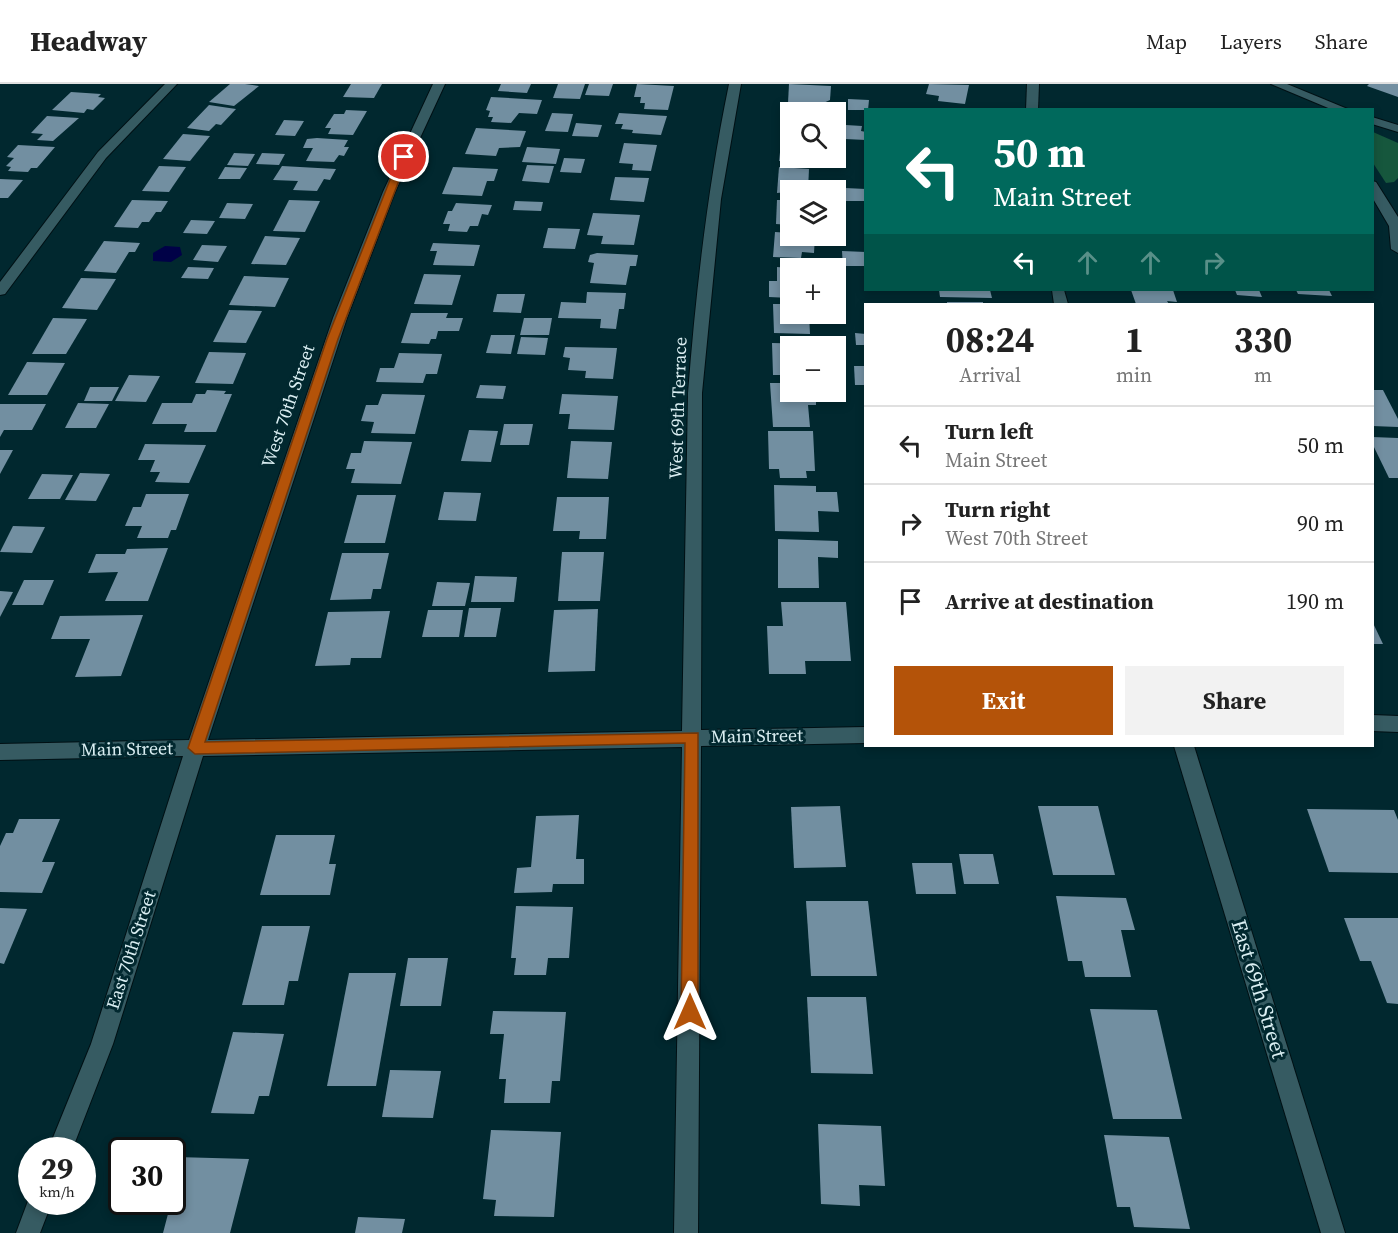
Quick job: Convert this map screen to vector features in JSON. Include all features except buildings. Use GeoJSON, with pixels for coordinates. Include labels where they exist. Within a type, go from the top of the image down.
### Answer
{"type":"FeatureCollection","features":[{"type":"Feature","properties":{"kind":"street"},"geometry":{"type":"LineString","coordinates":[[0,291],[102,155],[171,84]]}},
{"type":"Feature","properties":{"kind":"street","name":"West 70th Street"},"geometry":{"type":"LineString","coordinates":[[195,748],[340,318],[389,192],[439,84]]}},
{"type":"Feature","properties":{"kind":"street","name":"West 69th Terrace"},"geometry":{"type":"LineString","coordinates":[[686,1233],[695,393],[706,257],[717,170],[735,84]]}},
{"type":"Feature","properties":{"kind":"street"},"geometry":{"type":"LineString","coordinates":[[1032,84],[1032,108]]}},
{"type":"Feature","properties":{"kind":"street"},"geometry":{"type":"LineString","coordinates":[[1265,84],[1307,108]]}},
{"type":"Feature","properties":{"kind":"street"},"geometry":{"type":"LineString","coordinates":[[1277,84],[1340,108]]}},
{"type":"Feature","properties":{"kind":"street"},"geometry":{"type":"LineString","coordinates":[[1374,121],[1398,129]]}},
{"type":"Feature","properties":{"kind":"street"},"geometry":{"type":"LineString","coordinates":[[1374,188],[1397,224],[1398,249]]}},
{"type":"Feature","properties":{"kind":"street"},"geometry":{"type":"LineString","coordinates":[[1374,723],[1398,724]]}},
{"type":"Feature","properties":{"kind":"street","name":"Main Street"},"geometry":{"type":"LineString","coordinates":[[0,752],[864,735]]}},
{"type":"Feature","properties":{"kind":"street","name":"East 69th Street"},"geometry":{"type":"LineString","coordinates":[[1184,747],[1334,1233]]}},
{"type":"Feature","properties":{"kind":"street","name":"East 70th Street"},"geometry":{"type":"LineString","coordinates":[[65,1137],[102,1044],[195,748]]}},
{"type":"Feature","properties":{"kind":"street"},"geometry":{"type":"LineString","coordinates":[[28,1233],[35,1215]]}},
{"type":"Feature","properties":{"kind":"green space"},"geometry":{"type":"Polygon","coordinates":[[[1374,132],[1398,143],[1398,178],[1394,182],[1386,183],[1374,165],[1374,132]]]}},
{"type":"Feature","properties":{"kind":"shaded area"},"geometry":{"type":"Polygon","coordinates":[[[165,246],[180,247],[182,255],[171,262],[153,261],[153,253],[165,246]]]}},
{"type":"Feature","properties":{"kind":"route"},"geometry":{"type":"LineString","coordinates":[[404,157],[332,339],[195,748],[693,737],[690,1012]]}}]}
